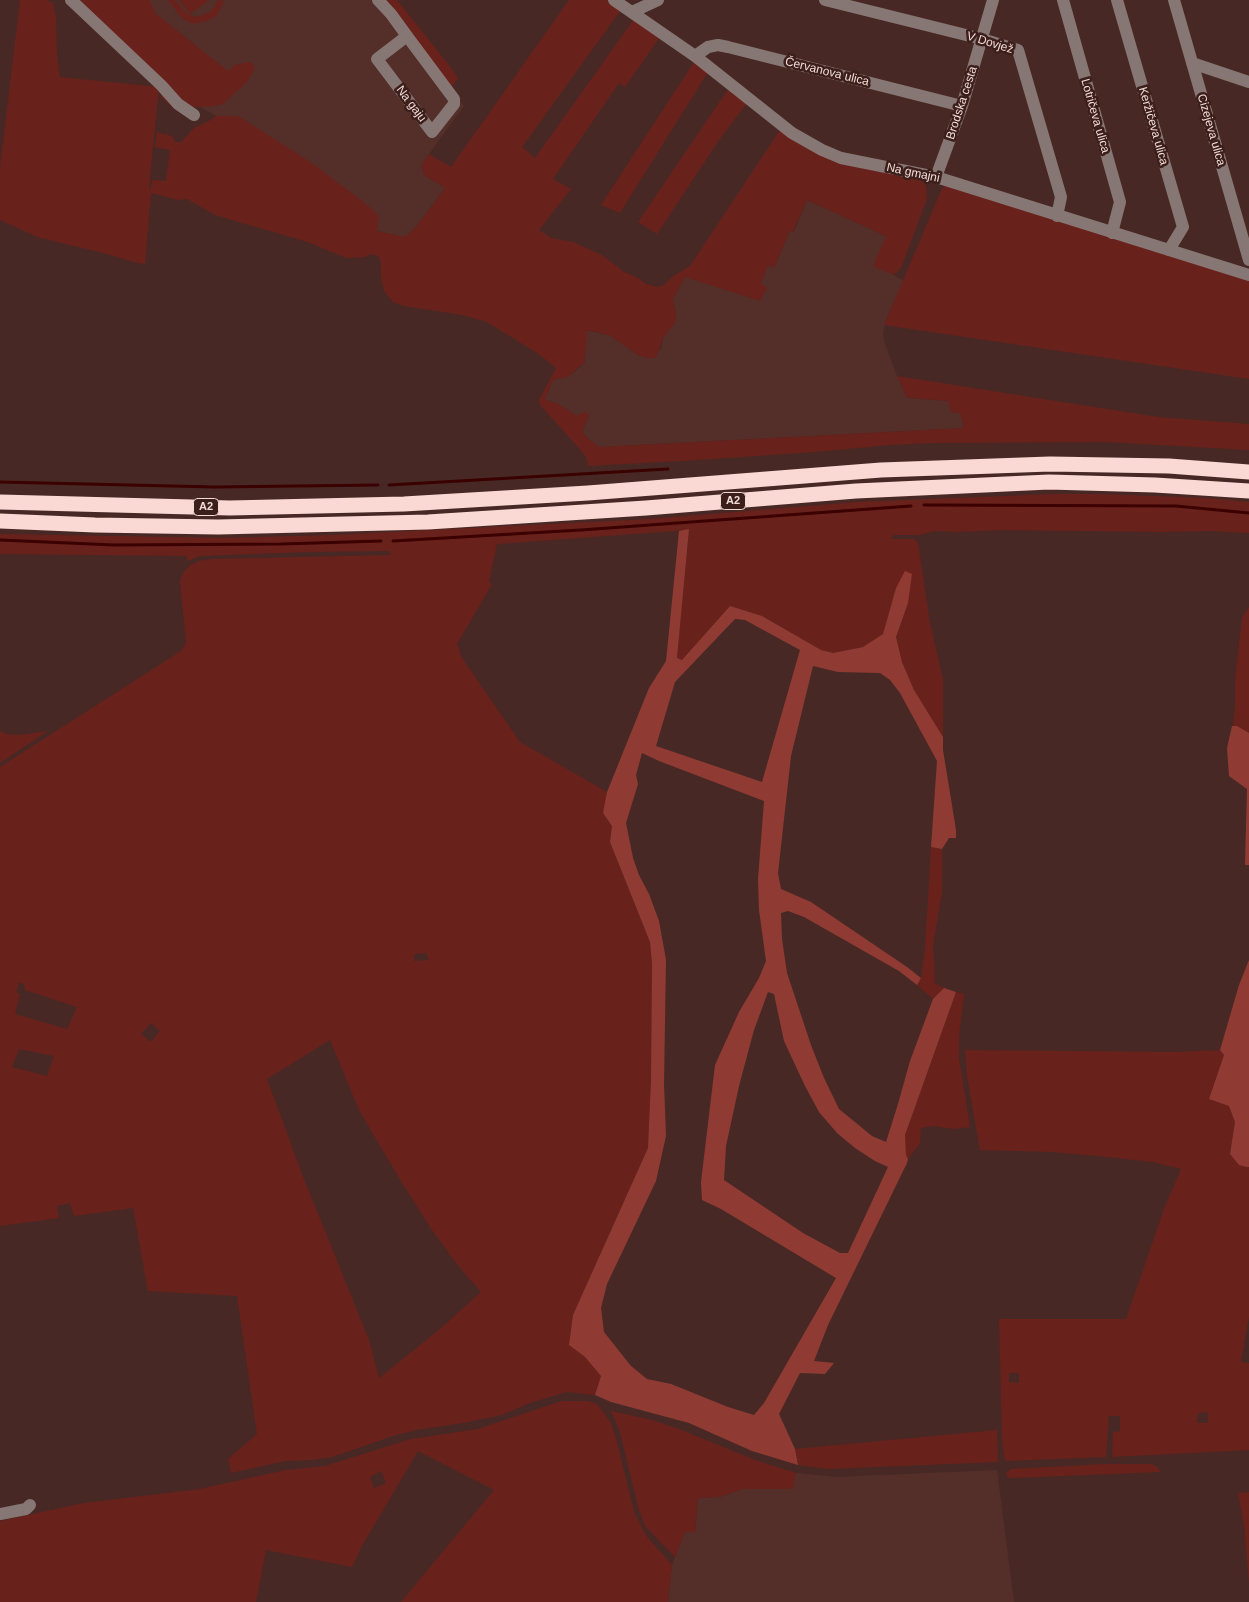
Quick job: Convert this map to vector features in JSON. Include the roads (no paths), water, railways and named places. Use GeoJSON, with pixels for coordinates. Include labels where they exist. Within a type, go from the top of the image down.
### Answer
{"type":"FeatureCollection","features":[{"type":"Feature","properties":{"kind":"highway","name":"A2"},"geometry":{"type":"LineString","coordinates":[[3,502],[230,508],[404,504],[551,496],[881,470],[1050,464],[1169,466],[1249,472]]}},
{"type":"Feature","properties":{"kind":"highway","name":"A2"},"geometry":{"type":"LineString","coordinates":[[0,521],[218,527],[428,522],[646,508],[856,491],[1049,482],[1163,486],[1249,492]]}},
{"type":"Feature","properties":{"kind":"highway"},"geometry":{"type":"LineString","coordinates":[[0,528],[34,523]]}},
{"type":"Feature","properties":{"kind":"street"},"geometry":{"type":"LineString","coordinates":[[71,0],[161,85],[178,104],[194,115]]}},
{"type":"Feature","properties":{"kind":"street","name":"Na gaju"},"geometry":{"type":"LineString","coordinates":[[378,0],[407,36],[454,98],[454,104],[432,132],[377,59],[407,36]]}},
{"type":"Feature","properties":{"kind":"street","name":"Na gmajni"},"geometry":{"type":"LineString","coordinates":[[614,0],[694,56],[792,133],[822,150],[841,158],[936,177],[1249,275]]}},
{"type":"Feature","properties":{"kind":"street"},"geometry":{"type":"LineString","coordinates":[[632,12],[658,0]]}},
{"type":"Feature","properties":{"kind":"street","name":"V Dovjež"},"geometry":{"type":"LineString","coordinates":[[825,0],[982,39],[1018,50],[1061,198],[1057,216]]}},
{"type":"Feature","properties":{"kind":"street","name":"Brodska cesta"},"geometry":{"type":"LineString","coordinates":[[936,177],[962,106],[993,0]]}},
{"type":"Feature","properties":{"kind":"street","name":"Lotričeva ulica"},"geometry":{"type":"LineString","coordinates":[[1063,0],[1120,202],[1112,232]]}},
{"type":"Feature","properties":{"kind":"street","name":"Keržičeva ulica"},"geometry":{"type":"LineString","coordinates":[[1117,0],[1183,227],[1169,250]]}},
{"type":"Feature","properties":{"kind":"street","name":"Cizejeva ulica"},"geometry":{"type":"LineString","coordinates":[[1174,0],[1249,260]]}},
{"type":"Feature","properties":{"kind":"street","name":"Červanova ulica"},"geometry":{"type":"LineString","coordinates":[[694,56],[708,47],[718,45],[962,106]]}},
{"type":"Feature","properties":{"kind":"street"},"geometry":{"type":"LineString","coordinates":[[1192,62],[1249,82]]}},
{"type":"Feature","properties":{"kind":"street"},"geometry":{"type":"LineString","coordinates":[[0,1514],[26,1509],[30,1505]]}},
{"type":"Feature","properties":{"kind":"waterway"},"geometry":{"type":"LineString","coordinates":[[389,485],[668,469]]}},
{"type":"Feature","properties":{"kind":"waterway"},"geometry":{"type":"LineString","coordinates":[[0,482],[215,487],[378,485]]}},
{"type":"Feature","properties":{"kind":"waterway"},"geometry":{"type":"LineString","coordinates":[[924,505],[1176,506],[1249,513]]}},
{"type":"Feature","properties":{"kind":"waterway"},"geometry":{"type":"LineString","coordinates":[[393,541],[581,530],[911,506]]}},
{"type":"Feature","properties":{"kind":"waterway"},"geometry":{"type":"LineString","coordinates":[[0,540],[114,545],[281,544],[381,541]]}}]}
